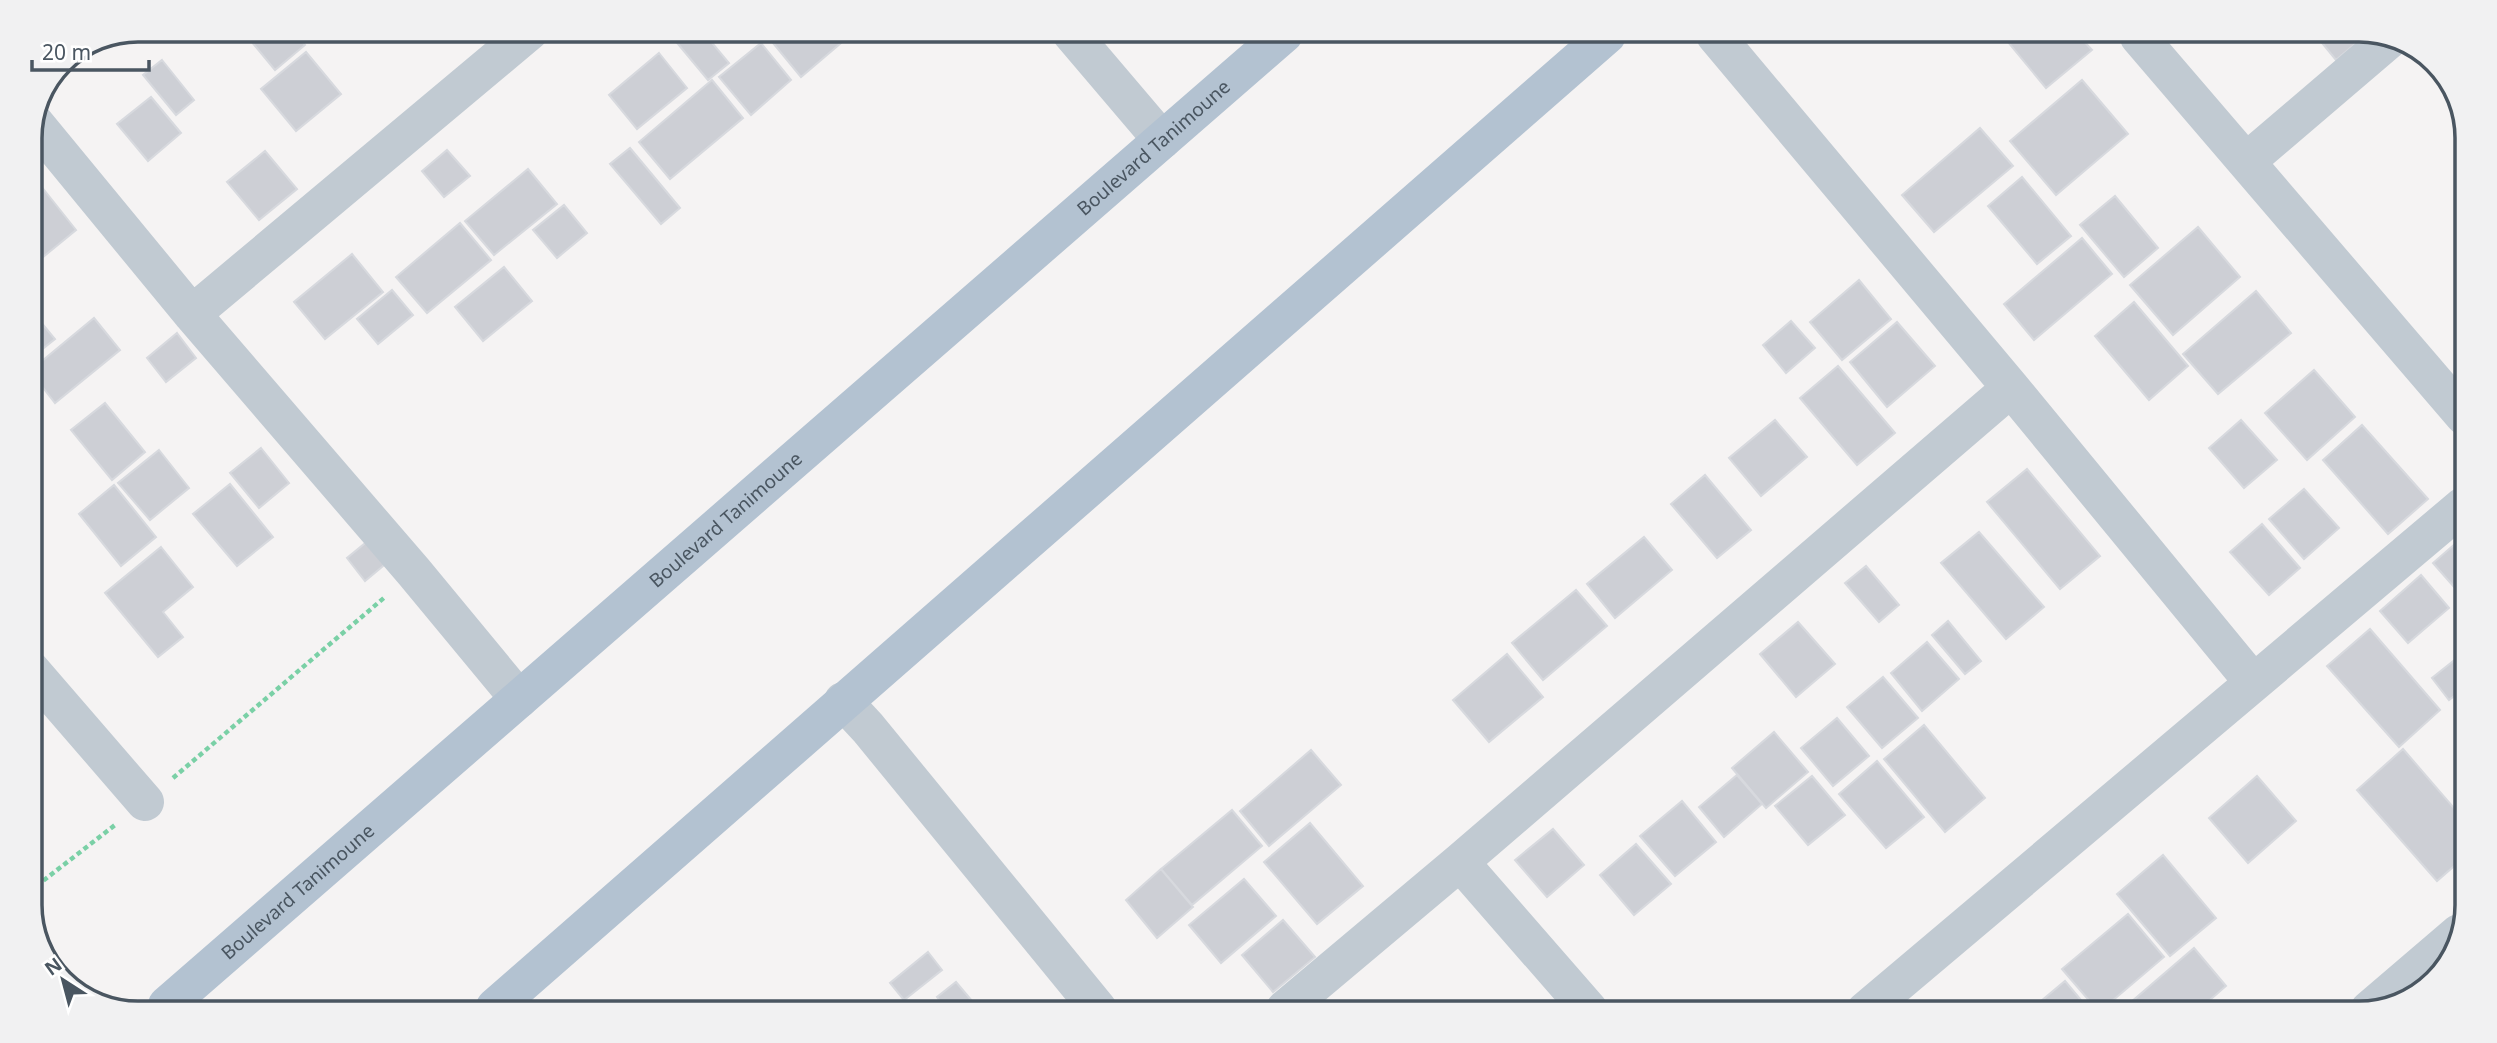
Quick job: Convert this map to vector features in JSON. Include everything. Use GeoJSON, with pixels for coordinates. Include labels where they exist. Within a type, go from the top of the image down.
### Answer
{"type":"FeatureCollection","features":[{"type":"Feature","properties":{"kind":"main road","name":"Boulevard Tanimoune"},"geometry":{"type":"LineString","coordinates":[[172,1001],[1275,42]]}},
{"type":"Feature","properties":{"kind":"main road"},"geometry":{"type":"LineString","coordinates":[[510,1001],[843,701],[1598,42]]}},
{"type":"Feature","properties":{"kind":"street"},"geometry":{"type":"LineString","coordinates":[[192,314],[517,42]]}},
{"type":"Feature","properties":{"kind":"street"},"geometry":{"type":"LineString","coordinates":[[1079,42],[1161,140]]}},
{"type":"Feature","properties":{"kind":"street"},"geometry":{"type":"LineString","coordinates":[[1721,42],[2253,682]]}},
{"type":"Feature","properties":{"kind":"street"},"geometry":{"type":"LineString","coordinates":[[2143,42],[2455,405]]}},
{"type":"Feature","properties":{"kind":"street"},"geometry":{"type":"LineString","coordinates":[[2247,161],[2383,45]]}},
{"type":"Feature","properties":{"kind":"street"},"geometry":{"type":"LineString","coordinates":[[42,132],[192,314],[414,572],[519,699]]}},
{"type":"Feature","properties":{"kind":"street"},"geometry":{"type":"LineString","coordinates":[[1295,1001],[2011,388]]}},
{"type":"Feature","properties":{"kind":"street"},"geometry":{"type":"LineString","coordinates":[[1878,1001],[2455,513]]}},
{"type":"Feature","properties":{"kind":"street"},"geometry":{"type":"LineString","coordinates":[[42,682],[145,802]]}},
{"type":"Feature","properties":{"kind":"street"},"geometry":{"type":"LineString","coordinates":[[843,701],[1091,1001]]}},
{"type":"Feature","properties":{"kind":"street"},"geometry":{"type":"LineString","coordinates":[[1460,862],[1581,1001]]}},
{"type":"Feature","properties":{"kind":"street"},"geometry":{"type":"LineString","coordinates":[[2384,997],[2448,943]]}},
{"type":"Feature","properties":{"kind":"path"},"geometry":{"type":"LineString","coordinates":[[42,882],[145,802],[414,572]]}},
{"type":"Feature","properties":{"kind":"building"},"geometry":{"type":"Polygon","coordinates":[[[252,42],[302,42],[305,45],[275,70],[252,42]]]}},
{"type":"Feature","properties":{"kind":"building"},"geometry":{"type":"Polygon","coordinates":[[[676,42],[711,42],[729,63],[708,80],[676,42]]]}},
{"type":"Feature","properties":{"kind":"building"},"geometry":{"type":"Polygon","coordinates":[[[772,42],[842,42],[801,77],[772,42]]]}},
{"type":"Feature","properties":{"kind":"building"},"geometry":{"type":"Polygon","coordinates":[[[2008,42],[2085,42],[2092,50],[2046,88],[2008,42]]]}},
{"type":"Feature","properties":{"kind":"building"},"geometry":{"type":"Polygon","coordinates":[[[2321,42],[2357,42],[2336,60],[2321,42]]]}},
{"type":"Feature","properties":{"kind":"building"},"geometry":{"type":"Polygon","coordinates":[[[761,43],[791,80],[751,115],[719,77],[761,43]]]}},
{"type":"Feature","properties":{"kind":"building"},"geometry":{"type":"Polygon","coordinates":[[[306,52],[341,94],[296,131],[261,89],[306,52]]]}},
{"type":"Feature","properties":{"kind":"building"},"geometry":{"type":"Polygon","coordinates":[[[659,53],[687,88],[637,129],[609,95],[659,53]]]}},
{"type":"Feature","properties":{"kind":"building"},"geometry":{"type":"Polygon","coordinates":[[[162,60],[194,100],[176,115],[143,75],[162,60]]]}},
{"type":"Feature","properties":{"kind":"building"},"geometry":{"type":"Polygon","coordinates":[[[712,80],[743,118],[670,179],[639,142],[712,80]]]}},
{"type":"Feature","properties":{"kind":"building"},"geometry":{"type":"Polygon","coordinates":[[[2082,80],[2128,134],[2056,195],[2010,141],[2082,80]]]}},
{"type":"Feature","properties":{"kind":"building"},"geometry":{"type":"Polygon","coordinates":[[[151,97],[181,133],[148,161],[117,124],[151,97]]]}},
{"type":"Feature","properties":{"kind":"building"},"geometry":{"type":"Polygon","coordinates":[[[1980,128],[2013,166],[1934,232],[1902,195],[1980,128]]]}},
{"type":"Feature","properties":{"kind":"building"},"geometry":{"type":"Polygon","coordinates":[[[630,148],[680,208],[661,224],[610,164],[630,148]]]}},
{"type":"Feature","properties":{"kind":"building"},"geometry":{"type":"Polygon","coordinates":[[[447,150],[470,176],[444,197],[422,171],[447,150]]]}},
{"type":"Feature","properties":{"kind":"building"},"geometry":{"type":"Polygon","coordinates":[[[265,151],[297,189],[259,220],[227,182],[265,151]]]}},
{"type":"Feature","properties":{"kind":"building"},"geometry":{"type":"Polygon","coordinates":[[[528,169],[557,204],[494,255],[465,221],[528,169]]]}},
{"type":"Feature","properties":{"kind":"building"},"geometry":{"type":"Polygon","coordinates":[[[2022,177],[2071,236],[2037,264],[1988,206],[2022,177]]]}},
{"type":"Feature","properties":{"kind":"building"},"geometry":{"type":"Polygon","coordinates":[[[42,187],[76,230],[42,258],[42,187]]]}},
{"type":"Feature","properties":{"kind":"building"},"geometry":{"type":"Polygon","coordinates":[[[2115,196],[2158,248],[2124,277],[2080,225],[2115,196]]]}},
{"type":"Feature","properties":{"kind":"building"},"geometry":{"type":"Polygon","coordinates":[[[564,205],[587,233],[557,258],[533,230],[564,205]]]}},
{"type":"Feature","properties":{"kind":"building"},"geometry":{"type":"Polygon","coordinates":[[[460,223],[491,260],[427,313],[396,277],[460,223]]]}},
{"type":"Feature","properties":{"kind":"building"},"geometry":{"type":"Polygon","coordinates":[[[2198,227],[2240,277],[2173,335],[2130,285],[2198,227]]]}},
{"type":"Feature","properties":{"kind":"building"},"geometry":{"type":"Polygon","coordinates":[[[2082,238],[2112,274],[2034,340],[2004,304],[2082,238]]]}},
{"type":"Feature","properties":{"kind":"building"},"geometry":{"type":"Polygon","coordinates":[[[352,254],[383,292],[325,339],[294,302],[352,254]]]}},
{"type":"Feature","properties":{"kind":"building"},"geometry":{"type":"Polygon","coordinates":[[[504,267],[532,301],[483,341],[455,307],[504,267]]]}},
{"type":"Feature","properties":{"kind":"building"},"geometry":{"type":"Polygon","coordinates":[[[1859,280],[1891,319],[1842,360],[1810,322],[1859,280]]]}},
{"type":"Feature","properties":{"kind":"building"},"geometry":{"type":"Polygon","coordinates":[[[392,290],[413,315],[378,344],[357,319],[392,290]]]}},
{"type":"Feature","properties":{"kind":"building"},"geometry":{"type":"Polygon","coordinates":[[[2256,291],[2291,333],[2218,394],[2183,354],[2256,291]]]}},
{"type":"Feature","properties":{"kind":"building"},"geometry":{"type":"Polygon","coordinates":[[[2134,302],[2188,366],[2149,400],[2095,336],[2134,302]]]}},
{"type":"Feature","properties":{"kind":"building"},"geometry":{"type":"Polygon","coordinates":[[[94,318],[120,350],[55,403],[42,386],[42,361],[94,318]]]}},
{"type":"Feature","properties":{"kind":"building"},"geometry":{"type":"Polygon","coordinates":[[[1791,321],[1815,348],[1786,373],[1763,345],[1791,321]]]}},
{"type":"Feature","properties":{"kind":"building"},"geometry":{"type":"Polygon","coordinates":[[[1897,322],[1935,366],[1887,407],[1850,362],[1897,322]]]}},
{"type":"Feature","properties":{"kind":"building"},"geometry":{"type":"Polygon","coordinates":[[[42,323],[55,339],[42,349],[42,323]]]}},
{"type":"Feature","properties":{"kind":"building"},"geometry":{"type":"Polygon","coordinates":[[[177,333],[196,358],[166,382],[147,358],[177,333]]]}},
{"type":"Feature","properties":{"kind":"building"},"geometry":{"type":"Polygon","coordinates":[[[1838,366],[1895,433],[1857,465],[1800,398],[1838,366]]]}},
{"type":"Feature","properties":{"kind":"building"},"geometry":{"type":"Polygon","coordinates":[[[2314,370],[2355,417],[2307,460],[2265,413],[2314,370]]]}},
{"type":"Feature","properties":{"kind":"building"},"geometry":{"type":"Polygon","coordinates":[[[105,403],[145,452],[112,480],[71,430],[105,403]]]}},
{"type":"Feature","properties":{"kind":"building"},"geometry":{"type":"Polygon","coordinates":[[[1775,420],[1807,457],[1761,496],[1729,458],[1775,420]]]}},
{"type":"Feature","properties":{"kind":"building"},"geometry":{"type":"Polygon","coordinates":[[[2241,420],[2277,460],[2244,488],[2209,448],[2241,420]]]}},
{"type":"Feature","properties":{"kind":"building"},"geometry":{"type":"Polygon","coordinates":[[[2362,425],[2428,499],[2388,534],[2323,460],[2362,425]]]}},
{"type":"Feature","properties":{"kind":"building"},"geometry":{"type":"Polygon","coordinates":[[[261,448],[289,483],[259,508],[230,473],[261,448]]]}},
{"type":"Feature","properties":{"kind":"building"},"geometry":{"type":"Polygon","coordinates":[[[159,450],[189,488],[150,520],[118,483],[159,450]]]}},
{"type":"Feature","properties":{"kind":"building"},"geometry":{"type":"Polygon","coordinates":[[[2027,469],[2100,556],[2060,589],[1987,502],[2027,469]]]}},
{"type":"Feature","properties":{"kind":"building"},"geometry":{"type":"Polygon","coordinates":[[[1705,475],[1751,530],[1717,558],[1671,504],[1705,475]]]}},
{"type":"Feature","properties":{"kind":"building"},"geometry":{"type":"Polygon","coordinates":[[[230,484],[273,537],[237,566],[193,514],[230,484]]]}},
{"type":"Feature","properties":{"kind":"building"},"geometry":{"type":"Polygon","coordinates":[[[114,485],[156,537],[121,566],[79,514],[114,485]]]}},
{"type":"Feature","properties":{"kind":"building"},"geometry":{"type":"Polygon","coordinates":[[[2304,489],[2339,528],[2304,559],[2269,519],[2304,489]]]}},
{"type":"Feature","properties":{"kind":"building"},"geometry":{"type":"Polygon","coordinates":[[[2262,524],[2300,568],[2269,595],[2230,552],[2262,524]]]}},
{"type":"Feature","properties":{"kind":"building"},"geometry":{"type":"Polygon","coordinates":[[[1979,532],[2044,607],[2006,639],[1941,563],[1979,532]]]}},
{"type":"Feature","properties":{"kind":"building"},"geometry":{"type":"Polygon","coordinates":[[[1644,537],[1672,570],[1615,618],[1587,584],[1644,537]]]}},
{"type":"Feature","properties":{"kind":"building"},"geometry":{"type":"Polygon","coordinates":[[[369,540],[388,562],[365,581],[347,558],[369,540]]]}},
{"type":"Feature","properties":{"kind":"building"},"geometry":{"type":"Polygon","coordinates":[[[2455,544],[2455,588],[2433,563],[2455,544]]]}},
{"type":"Feature","properties":{"kind":"building"},"geometry":{"type":"Polygon","coordinates":[[[161,547],[193,587],[163,612],[183,637],[158,657],[105,593],[161,547]]]}},
{"type":"Feature","properties":{"kind":"building"},"geometry":{"type":"Polygon","coordinates":[[[1866,566],[1899,605],[1879,622],[1845,583],[1866,566]]]}},
{"type":"Feature","properties":{"kind":"building"},"geometry":{"type":"Polygon","coordinates":[[[2421,575],[2449,608],[2408,643],[2380,611],[2421,575]]]}},
{"type":"Feature","properties":{"kind":"building"},"geometry":{"type":"Polygon","coordinates":[[[1576,590],[1607,626],[1543,680],[1512,643],[1576,590]]]}},
{"type":"Feature","properties":{"kind":"building"},"geometry":{"type":"Polygon","coordinates":[[[1948,621],[1981,661],[1965,674],[1932,635],[1948,621]]]}},
{"type":"Feature","properties":{"kind":"building"},"geometry":{"type":"Polygon","coordinates":[[[1798,622],[1835,664],[1796,697],[1760,654],[1798,622]]]}},
{"type":"Feature","properties":{"kind":"building"},"geometry":{"type":"Polygon","coordinates":[[[2370,629],[2440,710],[2399,747],[2327,666],[2370,629]]]}},
{"type":"Feature","properties":{"kind":"building"},"geometry":{"type":"Polygon","coordinates":[[[1927,642],[1959,679],[1922,711],[1891,673],[1927,642]]]}},
{"type":"Feature","properties":{"kind":"building"},"geometry":{"type":"Polygon","coordinates":[[[1507,654],[1543,697],[1489,742],[1453,700],[1507,654]]]}},
{"type":"Feature","properties":{"kind":"building"},"geometry":{"type":"Polygon","coordinates":[[[2455,660],[2455,695],[2449,700],[2432,678],[2455,660]]]}},
{"type":"Feature","properties":{"kind":"building"},"geometry":{"type":"Polygon","coordinates":[[[1883,677],[1918,718],[1882,748],[1847,707],[1883,677]]]}},
{"type":"Feature","properties":{"kind":"building"},"geometry":{"type":"Polygon","coordinates":[[[1837,718],[1869,756],[1833,786],[1801,748],[1837,718]]]}},
{"type":"Feature","properties":{"kind":"building"},"geometry":{"type":"Polygon","coordinates":[[[1924,725],[1985,798],[1945,832],[1884,759],[1924,725]]]}},
{"type":"Feature","properties":{"kind":"building"},"geometry":{"type":"Polygon","coordinates":[[[1774,732],[1808,772],[1766,808],[1732,768],[1774,732]]]}},
{"type":"Feature","properties":{"kind":"building"},"geometry":{"type":"Polygon","coordinates":[[[2403,749],[2455,809],[2455,865],[2437,881],[2357,790],[2403,749]]]}},
{"type":"Feature","properties":{"kind":"building"},"geometry":{"type":"Polygon","coordinates":[[[1311,750],[1341,785],[1269,846],[1240,811],[1311,750]]]}},
{"type":"Feature","properties":{"kind":"building"},"geometry":{"type":"Polygon","coordinates":[[[1877,761],[1924,817],[1886,848],[1839,794],[1877,761]]]}},
{"type":"Feature","properties":{"kind":"building"},"geometry":{"type":"Polygon","coordinates":[[[1737,775],[1762,804],[1724,837],[1699,807],[1737,775]]]}},
{"type":"Feature","properties":{"kind":"building"},"geometry":{"type":"Polygon","coordinates":[[[1812,776],[1845,815],[1808,845],[1775,806],[1812,776]]]}},
{"type":"Feature","properties":{"kind":"building"},"geometry":{"type":"Polygon","coordinates":[[[2257,776],[2296,821],[2248,863],[2209,818],[2257,776]]]}},
{"type":"Feature","properties":{"kind":"building"},"geometry":{"type":"Polygon","coordinates":[[[1682,801],[1716,842],[1675,876],[1640,836],[1682,801]]]}},
{"type":"Feature","properties":{"kind":"building"},"geometry":{"type":"Polygon","coordinates":[[[1232,810],[1262,846],[1192,905],[1161,869],[1232,810]]]}},
{"type":"Feature","properties":{"kind":"building"},"geometry":{"type":"Polygon","coordinates":[[[1310,823],[1363,886],[1317,924],[1264,862],[1310,823]]]}},
{"type":"Feature","properties":{"kind":"building"},"geometry":{"type":"Polygon","coordinates":[[[1553,829],[1584,865],[1547,897],[1515,860],[1553,829]]]}},
{"type":"Feature","properties":{"kind":"building"},"geometry":{"type":"Polygon","coordinates":[[[1636,844],[1671,884],[1634,915],[1600,875],[1636,844]]]}},
{"type":"Feature","properties":{"kind":"building"},"geometry":{"type":"Polygon","coordinates":[[[2163,855],[2216,918],[2170,956],[2117,894],[2163,855]]]}},
{"type":"Feature","properties":{"kind":"building"},"geometry":{"type":"Polygon","coordinates":[[[1161,869],[1193,907],[1157,938],[1126,900],[1161,869]]]}},
{"type":"Feature","properties":{"kind":"building"},"geometry":{"type":"Polygon","coordinates":[[[1244,879],[1276,916],[1221,963],[1189,925],[1244,879]]]}},
{"type":"Feature","properties":{"kind":"building"},"geometry":{"type":"Polygon","coordinates":[[[2128,914],[2164,957],[2112,1001],[2090,1001],[2062,969],[2128,914]]]}},
{"type":"Feature","properties":{"kind":"building"},"geometry":{"type":"Polygon","coordinates":[[[1283,920],[1315,957],[1273,992],[1242,955],[1283,920]]]}},
{"type":"Feature","properties":{"kind":"building"},"geometry":{"type":"Polygon","coordinates":[[[2194,948],[2226,986],[2209,1001],[2132,1001],[2194,948]]]}},
{"type":"Feature","properties":{"kind":"building"},"geometry":{"type":"Polygon","coordinates":[[[928,952],[942,970],[904,1000],[890,983],[928,952]]]}},
{"type":"Feature","properties":{"kind":"building"},"geometry":{"type":"Polygon","coordinates":[[[2065,981],[2082,1001],[2041,1001],[2065,981]]]}},
{"type":"Feature","properties":{"kind":"building"},"geometry":{"type":"Polygon","coordinates":[[[956,982],[972,1001],[940,1001],[937,997],[956,982]]]}}]}
